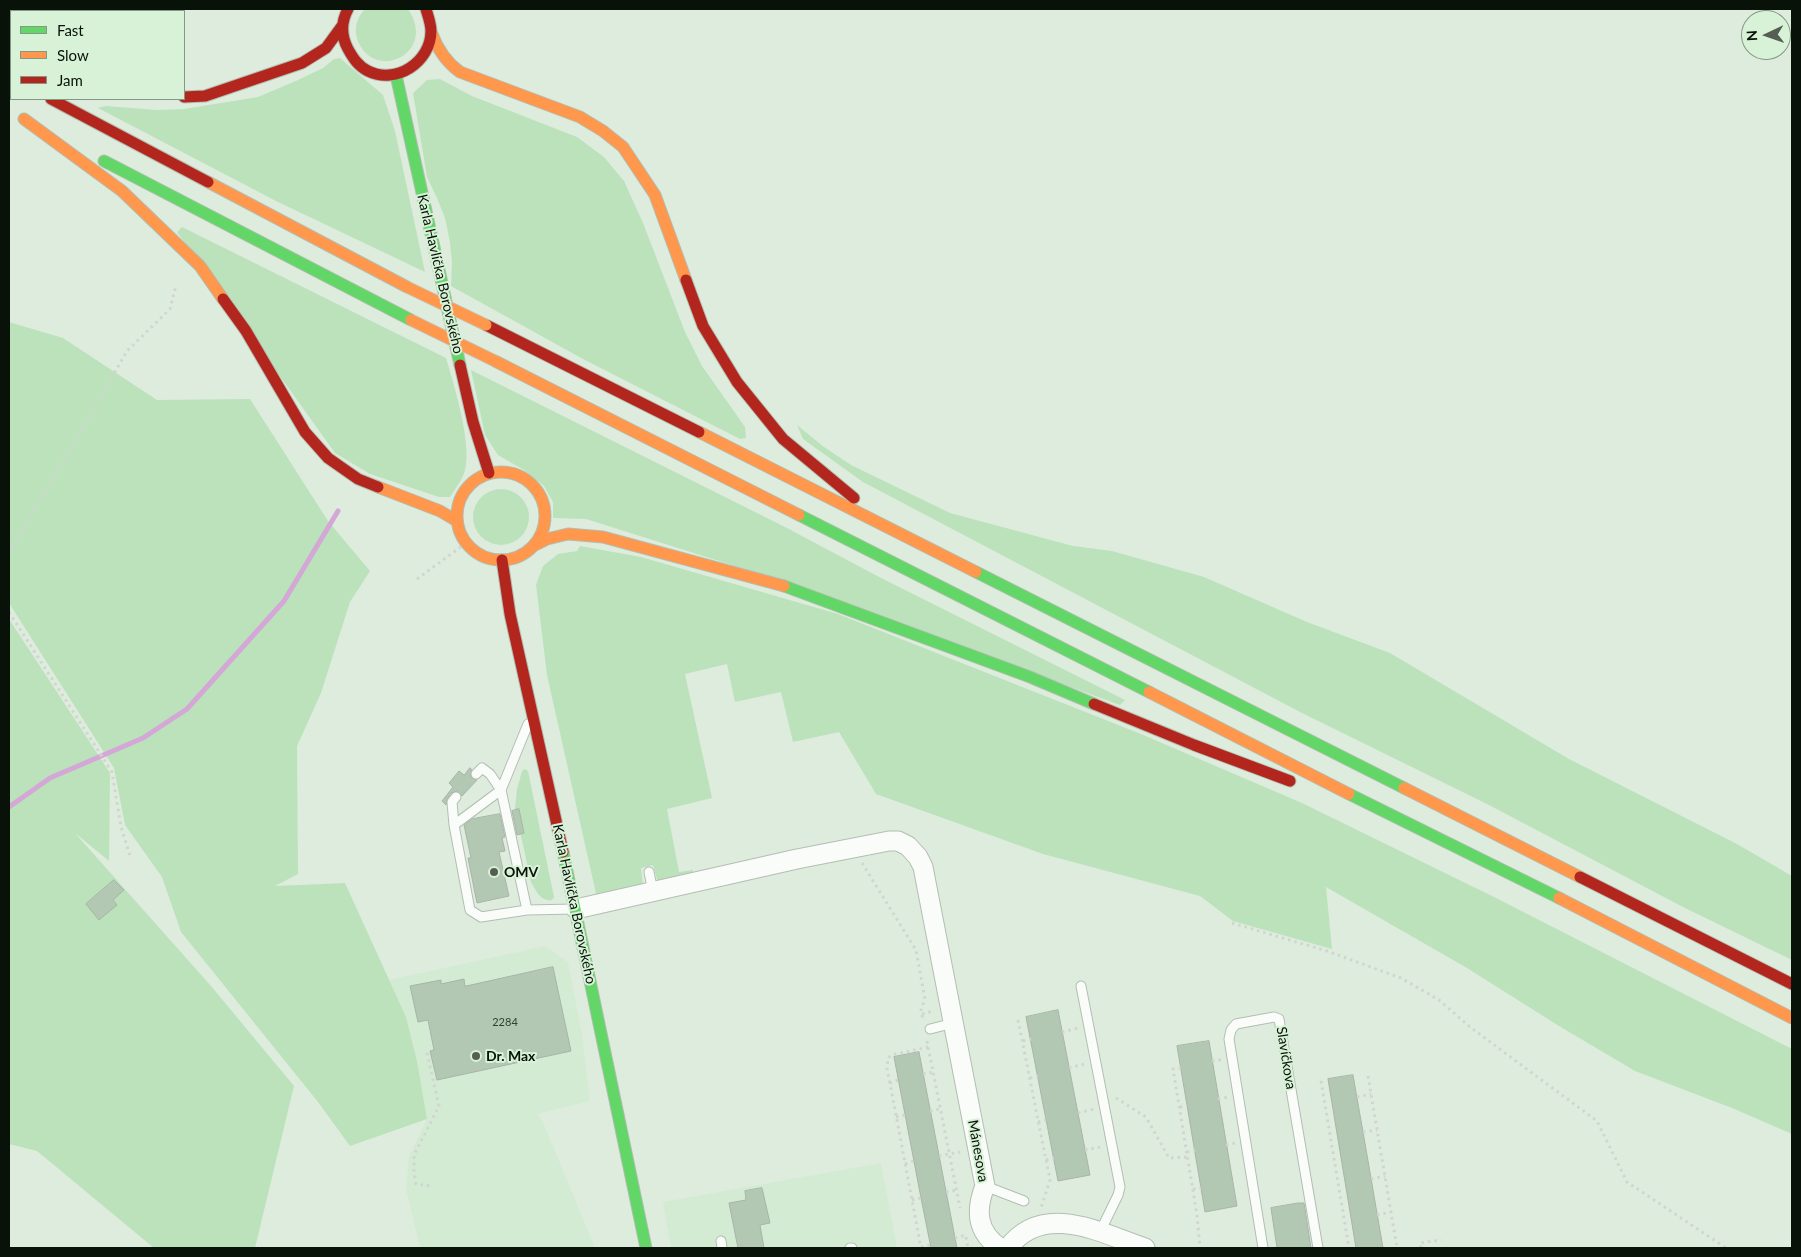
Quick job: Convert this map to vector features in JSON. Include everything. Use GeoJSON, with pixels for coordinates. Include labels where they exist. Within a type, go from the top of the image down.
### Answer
{"type":"FeatureCollection","features":[{"type":"Feature","properties":{"kind":"main road"},"geometry":{"type":"LineString","coordinates":[[185,97],[205,96],[302,63],[326,48],[342,26],[348,9]]}},
{"type":"Feature","properties":{"kind":"main road"},"geometry":{"type":"LineString","coordinates":[[426,9],[431,20],[432,34],[437,47],[445,60],[460,72],[580,117],[624,147],[655,195],[703,326],[737,382],[783,439],[892,529]]}},
{"type":"Feature","properties":{"kind":"main road"},"geometry":{"type":"LineString","coordinates":[[342,26],[343,40],[348,53],[357,64],[368,72],[382,76],[396,75],[410,70],[421,60],[428,48],[432,34]]}},
{"type":"Feature","properties":{"kind":"main road","name":"Karla Havlíčka Borovského"},"geometry":{"type":"LineString","coordinates":[[396,75],[473,422],[489,473]]}},
{"type":"Feature","properties":{"kind":"main road"},"geometry":{"type":"LineString","coordinates":[[53,100],[407,287],[892,529],[1792,984]]}},
{"type":"Feature","properties":{"kind":"main road"},"geometry":{"type":"LineString","coordinates":[[457,521],[440,511],[358,479],[328,458],[305,432],[246,331],[200,266],[122,192],[20,116],[411,320],[496,361],[1492,864],[1792,1018]]}},
{"type":"Feature","properties":{"kind":"main road"},"geometry":{"type":"LineString","coordinates":[[534,545],[543,530],[546,513],[544,502],[539,492],[522,476],[511,472],[489,473],[479,477],[464,491],[457,511],[457,521],[466,542],[478,554],[486,557],[502,560],[519,556],[534,545],[547,539],[568,534],[603,537],[797,590],[1030,677],[1194,745],[1300,785]]}},
{"type":"Feature","properties":{"kind":"main road","name":"Karla Havlíčka Borovského"},"geometry":{"type":"LineString","coordinates":[[502,560],[510,614],[576,909],[646,1248]]}},
{"type":"Feature","properties":{"kind":"main road"},"geometry":{"type":"LineString","coordinates":[[1318,792],[1408,823]]}},
{"type":"Feature","properties":{"kind":"street","name":"Mánesova"},"geometry":{"type":"LineString","coordinates":[[576,909],[797,859],[889,841],[898,841],[908,846],[918,857],[923,867],[959,1045],[985,1186],[979,1203],[982,1228],[989,1241],[1000,1248]]}},
{"type":"Feature","properties":{"kind":"street"},"geometry":{"type":"LineString","coordinates":[[1008,1248],[1026,1230],[1036,1226],[1066,1223],[1100,1232],[1145,1248]]}},
{"type":"Feature","properties":{"kind":"lane"},"geometry":{"type":"LineString","coordinates":[[454,825],[501,790],[533,713]]}},
{"type":"Feature","properties":{"kind":"lane"},"geometry":{"type":"LineString","coordinates":[[476,774],[482,768],[490,774],[501,790],[527,910]]}},
{"type":"Feature","properties":{"kind":"lane"},"geometry":{"type":"LineString","coordinates":[[456,797],[452,802],[454,825],[470,910],[481,916],[527,910],[576,909]]}},
{"type":"Feature","properties":{"kind":"lane"},"geometry":{"type":"LineString","coordinates":[[649,872],[653,892]]}},
{"type":"Feature","properties":{"kind":"lane"},"geometry":{"type":"LineString","coordinates":[[1081,986],[1120,1187],[1100,1232]]}},
{"type":"Feature","properties":{"kind":"lane","name":"Slavíčkova"},"geometry":{"type":"LineString","coordinates":[[1263,1248],[1229,1039],[1231,1030],[1236,1024],[1274,1017],[1279,1019],[1318,1248]]}},
{"type":"Feature","properties":{"kind":"lane"},"geometry":{"type":"LineString","coordinates":[[926,1029],[954,1023]]}},
{"type":"Feature","properties":{"kind":"lane"},"geometry":{"type":"LineString","coordinates":[[985,1186],[1024,1201]]}},
{"type":"Feature","properties":{"kind":"path"},"geometry":{"type":"LineString","coordinates":[[9,552],[127,351],[170,309],[176,284]]}},
{"type":"Feature","properties":{"kind":"path"},"geometry":{"type":"LineString","coordinates":[[417,579],[466,542]]}},
{"type":"Feature","properties":{"kind":"path"},"geometry":{"type":"LineString","coordinates":[[9,612],[112,772],[121,828],[131,858]]}},
{"type":"Feature","properties":{"kind":"path"},"geometry":{"type":"LineString","coordinates":[[853,848],[916,950],[925,999],[921,1010],[961,1212]]}},
{"type":"Feature","properties":{"kind":"path"},"geometry":{"type":"LineString","coordinates":[[1232,923],[1327,951],[1401,978],[1439,1000],[1470,1026],[1597,1121],[1627,1182],[1726,1248]]}},
{"type":"Feature","properties":{"kind":"path"},"geometry":{"type":"LineString","coordinates":[[1018,1020],[1050,1180],[1036,1226]]}},
{"type":"Feature","properties":{"kind":"path"},"geometry":{"type":"LineString","coordinates":[[1023,1041],[1031,1039]]}},
{"type":"Feature","properties":{"kind":"path"},"geometry":{"type":"LineString","coordinates":[[928,1047],[892,1055],[888,1058],[887,1069],[921,1247],[930,1245]]}},
{"type":"Feature","properties":{"kind":"path"},"geometry":{"type":"LineString","coordinates":[[427,1053],[439,1106],[414,1155],[414,1170],[416,1184],[431,1186]]}},
{"type":"Feature","properties":{"kind":"path"},"geometry":{"type":"LineString","coordinates":[[1181,1068],[1173,1069],[1193,1189],[1200,1248]]}},
{"type":"Feature","properties":{"kind":"path"},"geometry":{"type":"LineString","coordinates":[[923,1074],[933,1072]]}},
{"type":"Feature","properties":{"kind":"path"},"geometry":{"type":"LineString","coordinates":[[1030,1078],[1038,1076]]}},
{"type":"Feature","properties":{"kind":"path"},"geometry":{"type":"LineString","coordinates":[[1368,1076],[1397,1248]]}},
{"type":"Feature","properties":{"kind":"path"},"geometry":{"type":"LineString","coordinates":[[890,1083],[898,1080]]}},
{"type":"Feature","properties":{"kind":"path"},"geometry":{"type":"LineString","coordinates":[[1321,1081],[1350,1248]]}},
{"type":"Feature","properties":{"kind":"path"},"geometry":{"type":"LineString","coordinates":[[1100,1088],[1146,1118],[1169,1158],[1188,1157]]}},
{"type":"Feature","properties":{"kind":"path"},"geometry":{"type":"LineString","coordinates":[[1357,1096],[1371,1094]]}},
{"type":"Feature","properties":{"kind":"path"},"geometry":{"type":"LineString","coordinates":[[1325,1103],[1331,1102]]}},
{"type":"Feature","properties":{"kind":"path"},"geometry":{"type":"LineString","coordinates":[[1180,1107],[1187,1106]]}},
{"type":"Feature","properties":{"kind":"path"},"geometry":{"type":"LineString","coordinates":[[930,1111],[940,1109]]}},
{"type":"Feature","properties":{"kind":"path"},"geometry":{"type":"LineString","coordinates":[[896,1117],[905,1115]]}},
{"type":"Feature","properties":{"kind":"path"},"geometry":{"type":"LineString","coordinates":[[1038,1122],[1046,1120]]}},
{"type":"Feature","properties":{"kind":"path"},"geometry":{"type":"LineString","coordinates":[[1363,1132],[1377,1130]]}},
{"type":"Feature","properties":{"kind":"path"},"geometry":{"type":"LineString","coordinates":[[1331,1140],[1338,1138]]}},
{"type":"Feature","properties":{"kind":"path"},"geometry":{"type":"LineString","coordinates":[[1187,1152],[1195,1150]]}},
{"type":"Feature","properties":{"kind":"path"},"geometry":{"type":"LineString","coordinates":[[939,1156],[960,1152]]}},
{"type":"Feature","properties":{"kind":"path"},"geometry":{"type":"LineString","coordinates":[[1046,1160],[1054,1158]]}},
{"type":"Feature","properties":{"kind":"path"},"geometry":{"type":"LineString","coordinates":[[905,1164],[914,1161]]}},
{"type":"Feature","properties":{"kind":"path"},"geometry":{"type":"LineString","coordinates":[[1371,1179],[1385,1176]]}},
{"type":"Feature","properties":{"kind":"path"},"geometry":{"type":"LineString","coordinates":[[1339,1185],[1346,1184]]}},
{"type":"Feature","properties":{"kind":"path"},"geometry":{"type":"LineString","coordinates":[[1193,1189],[1201,1188]]}},
{"type":"Feature","properties":{"kind":"path"},"geometry":{"type":"LineString","coordinates":[[946,1192],[957,1190]]}},
{"type":"Feature","properties":{"kind":"path"},"geometry":{"type":"LineString","coordinates":[[912,1200],[921,1198]]}},
{"type":"Feature","properties":{"kind":"path"},"geometry":{"type":"LineString","coordinates":[[1377,1215],[1391,1212]]}},
{"type":"Feature","properties":{"kind":"path"},"geometry":{"type":"LineString","coordinates":[[1345,1221],[1352,1220]]}},
{"type":"Feature","properties":{"kind":"path"},"geometry":{"type":"LineString","coordinates":[[964,1227],[968,1248]]}},
{"type":"Feature","properties":{"kind":"path"},"geometry":{"type":"LineString","coordinates":[[955,1238],[966,1235]]}},
{"type":"Feature","properties":{"kind":"path"},"geometry":{"type":"LineString","coordinates":[[1421,1248],[1420,1243],[1441,1240]]}},
{"type":"Feature","properties":{"kind":"shaded area"},"geometry":{"type":"Polygon","coordinates":[[[365,9],[408,9],[415,25],[415,38],[410,50],[401,57],[389,61],[377,60],[366,53],[358,41],[356,32],[358,19],[365,9]]]}},
{"type":"Feature","properties":{"kind":"shaded area"},"geometry":{"type":"Polygon","coordinates":[[[340,58],[383,95],[395,131],[425,272],[276,201],[98,108],[106,106],[157,110],[184,109],[258,97],[298,80],[323,68],[334,59],[340,58]]]}},
{"type":"Feature","properties":{"kind":"shaded area"},"geometry":{"type":"Polygon","coordinates":[[[440,79],[472,96],[577,137],[604,157],[624,181],[643,223],[685,332],[702,366],[745,427],[746,438],[740,439],[583,359],[451,286],[452,262],[450,242],[445,218],[427,177],[413,93],[427,80],[440,79]]]}},
{"type":"Feature","properties":{"kind":"shaded area"},"geometry":{"type":"Polygon","coordinates":[[[182,227],[446,358],[461,414],[467,459],[463,477],[450,497],[439,497],[370,474],[335,453],[177,232],[182,227]]]}},
{"type":"Feature","properties":{"kind":"shaded area"},"geometry":{"type":"Polygon","coordinates":[[[9,322],[63,338],[157,400],[250,399],[328,521],[370,571],[350,602],[321,693],[297,746],[298,874],[275,886],[345,883],[406,1017],[417,1061],[427,1119],[350,1146],[318,1102],[181,932],[162,877],[125,825],[114,768],[9,603],[9,322]]]}},
{"type":"Feature","properties":{"kind":"shaded area"},"geometry":{"type":"Polygon","coordinates":[[[471,370],[1125,700],[1120,705],[757,573],[586,519],[553,518],[553,502],[544,486],[524,470],[498,455],[485,435],[471,370]]]}},
{"type":"Feature","properties":{"kind":"shaded area"},"geometry":{"type":"Polygon","coordinates":[[[797,425],[824,447],[851,465],[950,513],[1073,546],[1112,551],[1204,577],[1307,622],[1390,653],[1569,759],[1737,844],[1792,876],[1792,960],[1683,907],[1487,804],[1302,713],[863,482],[803,439],[797,425]]]}},
{"type":"Feature","properties":{"kind":"shaded area"},"geometry":{"type":"Polygon","coordinates":[[[501,489],[512,491],[521,497],[527,506],[529,517],[527,528],[521,537],[512,543],[501,545],[490,543],[481,537],[475,528],[473,517],[475,506],[481,497],[490,491],[501,489]]]}},
{"type":"Feature","properties":{"kind":"shaded area"},"geometry":{"type":"Polygon","coordinates":[[[580,546],[641,557],[838,614],[1141,734],[1302,803],[1494,897],[1792,1049],[1792,1134],[1732,1108],[1635,1071],[1467,968],[1326,887],[1332,949],[1233,921],[1200,896],[1043,854],[876,794],[839,732],[793,742],[781,692],[735,702],[727,664],[685,674],[712,798],[667,809],[679,872],[693,870],[693,875],[658,883],[653,865],[641,868],[643,886],[597,898],[547,675],[536,585],[543,566],[558,554],[577,551],[580,546]]]}},
{"type":"Feature","properties":{"kind":"shaded area"},"geometry":{"type":"Polygon","coordinates":[[[9,619],[110,773],[109,861],[75,833],[211,986],[294,1086],[255,1248],[154,1248],[37,1151],[9,1144],[9,619]]]}},
{"type":"Feature","properties":{"kind":"shaded area"},"geometry":{"type":"Polygon","coordinates":[[[525,769],[528,771],[554,897],[552,900],[542,898],[531,882],[515,808],[517,789],[522,771],[525,769]]]}},
{"type":"Feature","properties":{"kind":"shaded area"},"geometry":{"type":"Polygon","coordinates":[[[545,946],[568,962],[582,1035],[590,1101],[538,1114],[595,1248],[420,1248],[406,1189],[409,1156],[427,1119],[417,1061],[406,1017],[389,980],[545,946]]]}},
{"type":"Feature","properties":{"kind":"shaded area"},"geometry":{"type":"Polygon","coordinates":[[[881,1163],[897,1248],[671,1248],[663,1202],[881,1163]]]}},
{"type":"Feature","properties":{"kind":"building"},"geometry":{"type":"Polygon","coordinates":[[[470,768],[472,770],[470,776],[477,780],[462,796],[457,791],[451,793],[446,805],[442,801],[453,787],[449,783],[459,771],[464,775],[470,768]]]}},
{"type":"Feature","properties":{"kind":"building"},"geometry":{"type":"Polygon","coordinates":[[[519,809],[524,833],[517,835],[512,811],[519,809]]]}},
{"type":"Feature","properties":{"kind":"building"},"geometry":{"type":"Polygon","coordinates":[[[500,814],[505,837],[502,838],[505,851],[499,852],[509,896],[477,903],[464,825],[472,819],[500,814]]]}},
{"type":"Feature","properties":{"kind":"building"},"geometry":{"type":"Polygon","coordinates":[[[114,880],[124,890],[113,900],[117,905],[99,920],[86,904],[114,880]]]}},
{"type":"Feature","properties":{"kind":"building"},"geometry":{"type":"Polygon","coordinates":[[[553,967],[571,1051],[437,1080],[430,1051],[434,1050],[428,1020],[418,1022],[410,986],[441,980],[441,984],[464,979],[465,986],[553,967]]]}},
{"type":"Feature","properties":{"kind":"building"},"geometry":{"type":"Polygon","coordinates":[[[1058,1010],[1090,1175],[1058,1181],[1026,1017],[1058,1010]]]}},
{"type":"Feature","properties":{"kind":"building"},"geometry":{"type":"Polygon","coordinates":[[[1209,1041],[1237,1206],[1205,1212],[1177,1046],[1209,1041]]]}},
{"type":"Feature","properties":{"kind":"building"},"geometry":{"type":"Polygon","coordinates":[[[919,1052],[957,1248],[931,1248],[921,1198],[894,1057],[919,1052]]]}},
{"type":"Feature","properties":{"kind":"building"},"geometry":{"type":"Polygon","coordinates":[[[1353,1075],[1383,1248],[1356,1248],[1328,1079],[1353,1075]]]}},
{"type":"Feature","properties":{"kind":"building"},"geometry":{"type":"Polygon","coordinates":[[[762,1188],[770,1223],[760,1225],[764,1248],[738,1248],[729,1203],[746,1200],[745,1191],[762,1188]]]}},
{"type":"Feature","properties":{"kind":"building"},"geometry":{"type":"Polygon","coordinates":[[[1304,1203],[1311,1248],[1277,1248],[1271,1208],[1304,1203]]]}},
{"type":"Feature","properties":{"kind":"waterway"},"geometry":{"type":"LineString","coordinates":[[9,807],[50,778],[143,738],[187,709],[284,601],[338,511]]}},
{"type":"Feature","properties":{"kind":"traffic: fast"},"geometry":{"type":"LineString","coordinates":[[396,75],[460,365]]}},
{"type":"Feature","properties":{"kind":"traffic: fast"},"geometry":{"type":"LineString","coordinates":[[104,161],[411,320]]}},
{"type":"Feature","properties":{"kind":"traffic: fast"},"geometry":{"type":"LineString","coordinates":[[799,515],[1149,692]]}},
{"type":"Feature","properties":{"kind":"traffic: fast"},"geometry":{"type":"LineString","coordinates":[[976,572],[1404,788]]}},
{"type":"Feature","properties":{"kind":"traffic: fast"},"geometry":{"type":"LineString","coordinates":[[784,586],[1030,677],[1094,704]]}},
{"type":"Feature","properties":{"kind":"traffic: fast"},"geometry":{"type":"LineString","coordinates":[[1349,794],[1559,898]]}},
{"type":"Feature","properties":{"kind":"traffic: fast"},"geometry":{"type":"LineString","coordinates":[[563,852],[646,1248]]}},
{"type":"Feature","properties":{"kind":"traffic: slow"},"geometry":{"type":"LineString","coordinates":[[432,34],[443,55],[460,72],[580,117],[603,131],[623,147],[655,195],[686,280]]}},
{"type":"Feature","properties":{"kind":"traffic: slow"},"geometry":{"type":"LineString","coordinates":[[24,119],[122,191],[200,266],[223,299]]}},
{"type":"Feature","properties":{"kind":"traffic: slow"},"geometry":{"type":"LineString","coordinates":[[208,182],[407,287]]}},
{"type":"Feature","properties":{"kind":"traffic: slow"},"geometry":{"type":"LineString","coordinates":[[407,287],[486,325]]}},
{"type":"Feature","properties":{"kind":"traffic: slow"},"geometry":{"type":"LineString","coordinates":[[411,320],[495,361]]}},
{"type":"Feature","properties":{"kind":"traffic: slow"},"geometry":{"type":"LineString","coordinates":[[495,361],[799,515]]}},
{"type":"Feature","properties":{"kind":"traffic: slow"},"geometry":{"type":"LineString","coordinates":[[699,432],[976,572]]}},
{"type":"Feature","properties":{"kind":"traffic: slow"},"geometry":{"type":"LineString","coordinates":[[501,472],[518,475],[526,479],[538,491],[542,499],[545,516],[542,533],[538,541],[526,553],[518,557],[501,560],[484,557],[476,553],[464,541],[460,533],[457,516],[460,499],[464,491],[476,479],[484,475],[501,472]]}},
{"type":"Feature","properties":{"kind":"traffic: slow"},"geometry":{"type":"LineString","coordinates":[[378,487],[440,511],[457,521]]}},
{"type":"Feature","properties":{"kind":"traffic: slow"},"geometry":{"type":"LineString","coordinates":[[535,545],[547,539],[568,534],[603,537],[784,586]]}},
{"type":"Feature","properties":{"kind":"traffic: slow"},"geometry":{"type":"LineString","coordinates":[[1149,692],[1349,794]]}},
{"type":"Feature","properties":{"kind":"traffic: slow"},"geometry":{"type":"LineString","coordinates":[[1404,788],[1580,877]]}},
{"type":"Feature","properties":{"kind":"traffic: slow"},"geometry":{"type":"LineString","coordinates":[[1559,898],[1792,1018]]}},
{"type":"Feature","properties":{"kind":"traffic: jam"},"geometry":{"type":"LineString","coordinates":[[348,9],[343,24],[346,44],[352,56],[364,69],[379,75],[400,73],[410,68],[425,52],[431,31],[426,9]]}},
{"type":"Feature","properties":{"kind":"traffic: jam"},"geometry":{"type":"LineString","coordinates":[[185,97],[205,96],[302,63],[326,48],[342,26]]}},
{"type":"Feature","properties":{"kind":"traffic: jam"},"geometry":{"type":"LineString","coordinates":[[53,100],[208,182]]}},
{"type":"Feature","properties":{"kind":"traffic: jam"},"geometry":{"type":"LineString","coordinates":[[686,280],[703,326],[737,382],[783,439],[854,498]]}},
{"type":"Feature","properties":{"kind":"traffic: jam"},"geometry":{"type":"LineString","coordinates":[[223,299],[246,331],[305,432],[328,458],[358,479],[378,487]]}},
{"type":"Feature","properties":{"kind":"traffic: jam"},"geometry":{"type":"LineString","coordinates":[[486,325],[699,432]]}},
{"type":"Feature","properties":{"kind":"traffic: jam"},"geometry":{"type":"LineString","coordinates":[[460,365],[473,422],[489,473]]}},
{"type":"Feature","properties":{"kind":"traffic: jam"},"geometry":{"type":"LineString","coordinates":[[502,560],[510,614],[563,852]]}},
{"type":"Feature","properties":{"kind":"traffic: jam"},"geometry":{"type":"LineString","coordinates":[[1094,704],[1194,745],[1290,781]]}},
{"type":"Feature","properties":{"kind":"traffic: jam"},"geometry":{"type":"LineString","coordinates":[[1580,877],[1792,984]]}},
{"type":"Feature","properties":{"kind":"place","name":"OMV"},"geometry":{"type":"Point","coordinates":[494,872]}},
{"type":"Feature","properties":{"kind":"place","name":"Dr. Max"},"geometry":{"type":"Point","coordinates":[476,1056]}}]}
